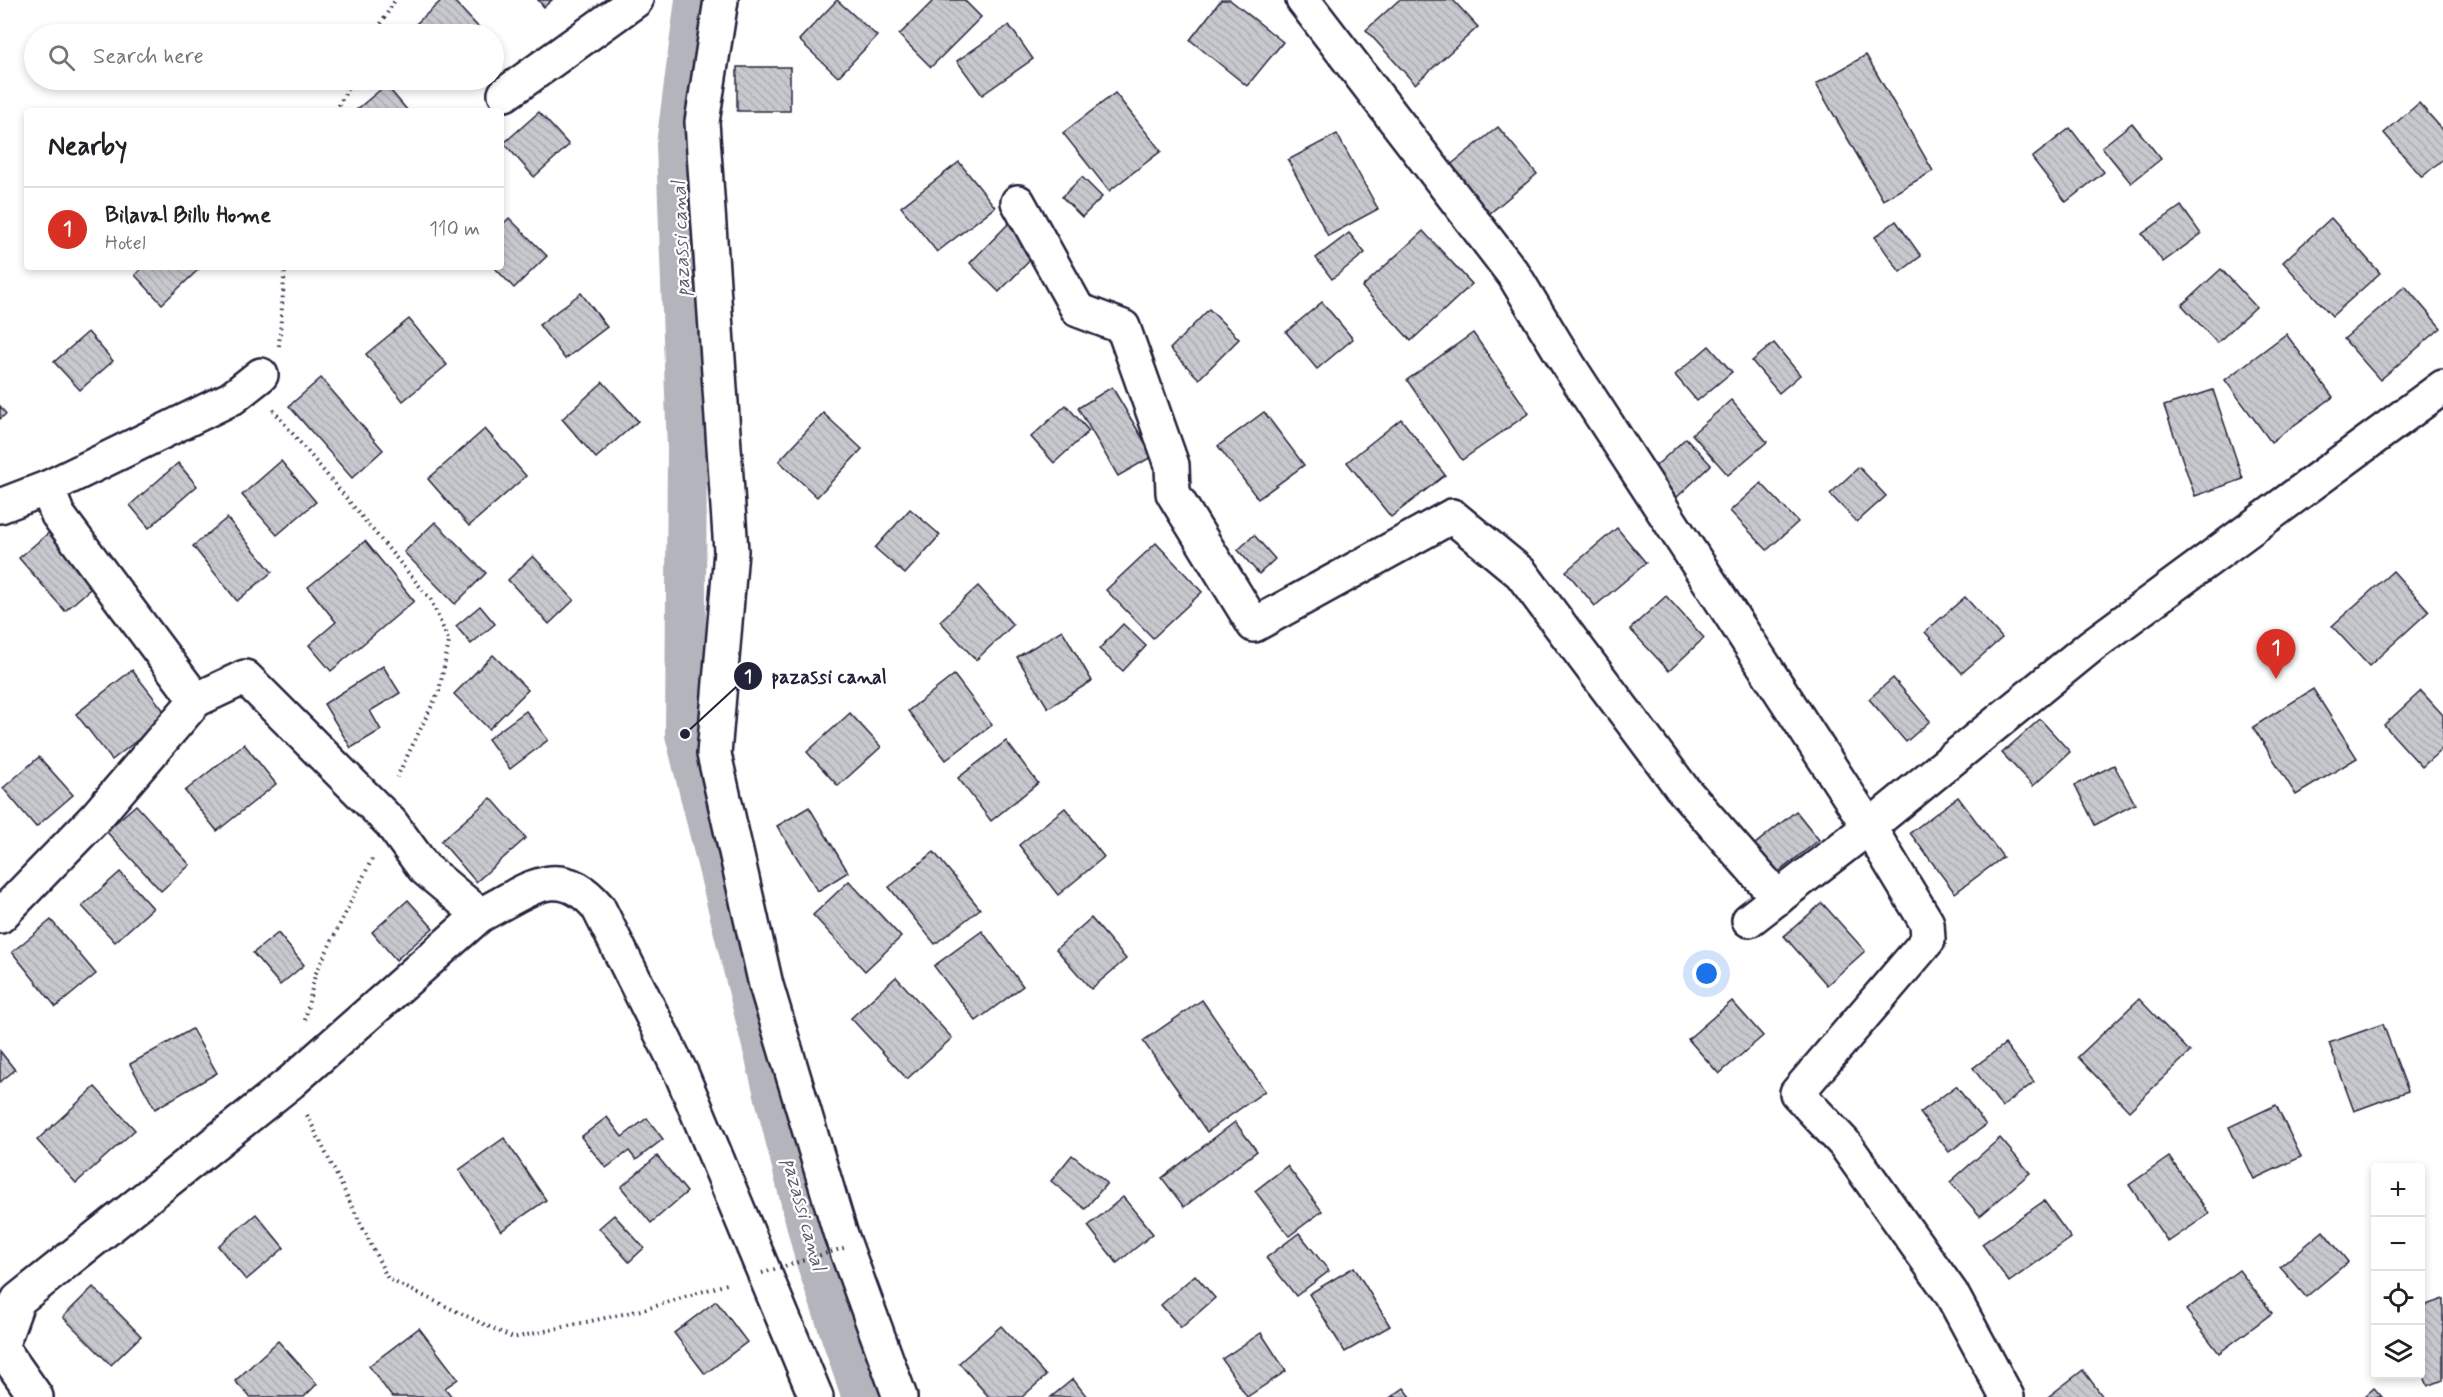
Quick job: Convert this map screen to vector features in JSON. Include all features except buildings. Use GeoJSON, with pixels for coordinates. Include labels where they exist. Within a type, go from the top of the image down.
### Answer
{"type":"FeatureCollection","features":[{"type":"Feature","properties":{"kind":"street"},"geometry":{"type":"LineString","coordinates":[[505,94],[636,0]]}},
{"type":"Feature","properties":{"kind":"street"},"geometry":{"type":"LineString","coordinates":[[721,0],[702,122],[731,551],[714,754],[766,985],[847,1247],[900,1397]]}},
{"type":"Feature","properties":{"kind":"street"},"geometry":{"type":"LineString","coordinates":[[1303,0],[1514,275],[1576,376],[1869,827],[1927,923],[1928,940],[1797,1093],[1844,1143],[1951,1293],[2007,1397]]}},
{"type":"Feature","properties":{"kind":"street"},"geometry":{"type":"LineString","coordinates":[[1018,202],[1078,310],[1123,327],[1172,465],[1173,493],[1254,625],[1452,516],[1521,573],[1681,787],[1778,898]]}},
{"type":"Feature","properties":{"kind":"street"},"geometry":{"type":"LineString","coordinates":[[0,506],[47,488],[271,377]]}},
{"type":"Feature","properties":{"kind":"street"},"geometry":{"type":"LineString","coordinates":[[1749,920],[1869,827],[2091,646],[2443,387]]}},
{"type":"Feature","properties":{"kind":"street"},"geometry":{"type":"LineString","coordinates":[[47,488],[58,515],[196,700]]}},
{"type":"Feature","properties":{"kind":"street"},"geometry":{"type":"LineString","coordinates":[[0,916],[96,818],[196,700],[245,677],[390,823],[424,868],[480,915]]}},
{"type":"Feature","properties":{"kind":"street"},"geometry":{"type":"LineString","coordinates":[[36,1397],[1,1347],[18,1300],[291,1083],[480,915],[548,881],[568,883],[585,892],[598,907],[682,1075],[816,1397]]}},
{"type":"Feature","properties":{"kind":"path"},"geometry":{"type":"LineString","coordinates":[[381,24],[395,0]]}},
{"type":"Feature","properties":{"kind":"path"},"geometry":{"type":"LineString","coordinates":[[338,108],[347,90]]}},
{"type":"Feature","properties":{"kind":"path"},"geometry":{"type":"LineString","coordinates":[[285,270],[271,377],[273,412],[431,600],[449,642],[439,690],[389,793],[390,823],[315,975],[303,1029]]}},
{"type":"Feature","properties":{"kind":"path"},"geometry":{"type":"LineString","coordinates":[[291,1083],[388,1279],[513,1338],[646,1309],[741,1279]]}},
{"type":"Feature","properties":{"kind":"path"},"geometry":{"type":"LineString","coordinates":[[751,1276],[847,1247]]}},
{"type":"Feature","properties":{"kind":"waterway","name":"pazassi canal"},"geometry":{"type":"LineString","coordinates":[[695,0],[676,145],[687,449],[685,734],[814,1255],[860,1392]]}},
{"type":"Feature","properties":{"kind":"place","name":"Bilaval Billu Home"},"geometry":{"type":"Point","coordinates":[2276,679]}},
{"type":"Feature","properties":{"kind":"place","name":"pazassi canal"},"geometry":{"type":"Point","coordinates":[685,734]}}]}
